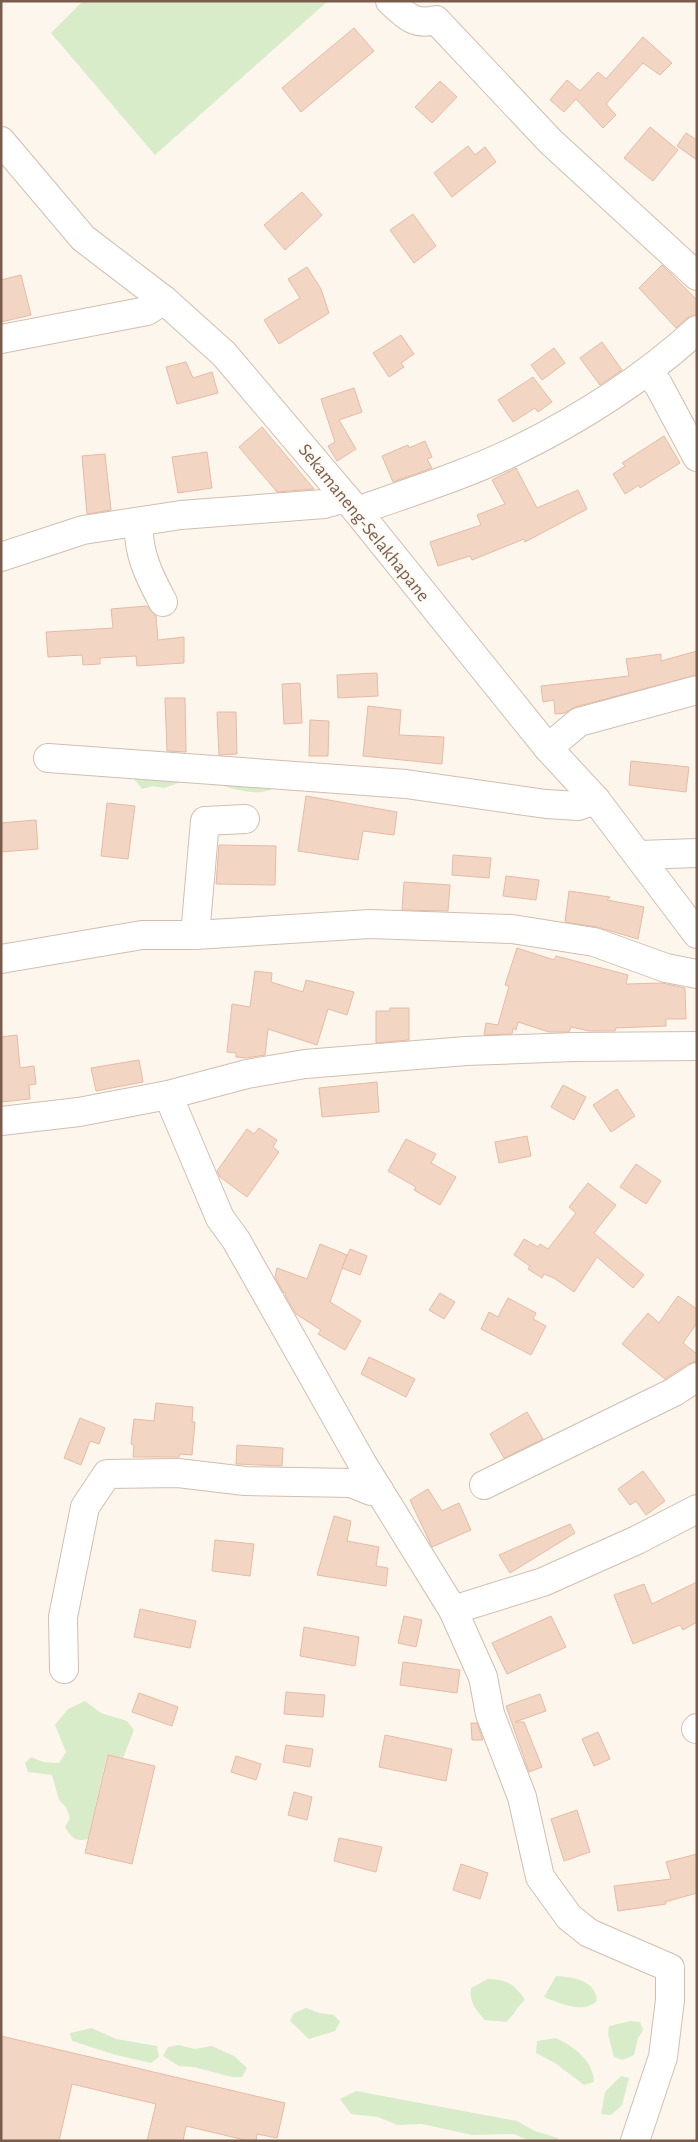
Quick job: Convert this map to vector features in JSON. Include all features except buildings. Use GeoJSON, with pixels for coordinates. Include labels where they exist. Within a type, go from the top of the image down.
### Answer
{"type":"FeatureCollection","features":[{"type":"Feature","properties":{"kind":"street"},"geometry":{"type":"LineString","coordinates":[[390,1],[406,16],[424,23],[436,20],[552,142],[697,276]]}},
{"type":"Feature","properties":{"kind":"street","name":"Sekamaneng-Selakhapane"},"geometry":{"type":"LineString","coordinates":[[1,141],[83,238],[164,300],[224,354],[351,505],[548,748],[596,800],[692,919]]}},
{"type":"Feature","properties":{"kind":"street"},"geometry":{"type":"LineString","coordinates":[[1,339],[147,311],[164,300]]}},
{"type":"Feature","properties":{"kind":"street"},"geometry":{"type":"LineString","coordinates":[[1,557],[83,530],[181,515],[324,504],[351,505],[458,475],[516,451],[574,419],[647,372],[697,330]]}},
{"type":"Feature","properties":{"kind":"street"},"geometry":{"type":"LineString","coordinates":[[647,372],[658,384],[697,457]]}},
{"type":"Feature","properties":{"kind":"street"},"geometry":{"type":"LineString","coordinates":[[139,522],[138,538],[146,570],[163,602]]}},
{"type":"Feature","properties":{"kind":"street"},"geometry":{"type":"LineString","coordinates":[[548,748],[578,722],[697,690]]}},
{"type":"Feature","properties":{"kind":"street"},"geometry":{"type":"LineString","coordinates":[[48,758],[406,784],[546,804],[578,806],[596,800]]}},
{"type":"Feature","properties":{"kind":"street"},"geometry":{"type":"LineString","coordinates":[[195,935],[205,821],[245,819]]}},
{"type":"Feature","properties":{"kind":"street"},"geometry":{"type":"LineString","coordinates":[[639,855],[697,853]]}},
{"type":"Feature","properties":{"kind":"street"},"geometry":{"type":"LineString","coordinates":[[1,959],[142,935],[195,935],[256,929],[370,924],[512,929],[594,942],[666,968],[697,974]]}},
{"type":"Feature","properties":{"kind":"street"},"geometry":{"type":"LineString","coordinates":[[1,1121],[79,1112],[168,1095],[247,1074],[305,1064],[466,1051],[574,1047],[697,1046]]}},
{"type":"Feature","properties":{"kind":"street"},"geometry":{"type":"LineString","coordinates":[[168,1095],[220,1218],[236,1240],[379,1490],[453,1610],[483,1677],[490,1714],[522,1797],[540,1877],[569,1917],[589,1933],[670,1968],[670,2000],[663,2057],[635,2141]]}},
{"type":"Feature","properties":{"kind":"street"},"geometry":{"type":"LineString","coordinates":[[484,1485],[674,1392],[697,1377]]}},
{"type":"Feature","properties":{"kind":"street"},"geometry":{"type":"LineString","coordinates":[[64,1670],[63,1617],[85,1507],[107,1474],[178,1473],[220,1480],[351,1483],[370,1491],[379,1490]]}},
{"type":"Feature","properties":{"kind":"street"},"geometry":{"type":"LineString","coordinates":[[453,1610],[543,1582],[637,1540],[697,1509]]}},
{"type":"Feature","properties":{"kind":"green space"},"geometry":{"type":"Polygon","coordinates":[[[83,1],[328,1],[155,155],[51,33],[83,1]]]}},
{"type":"Feature","properties":{"kind":"green space"},"geometry":{"type":"Polygon","coordinates":[[[137,772],[192,778],[164,788],[153,786],[142,789],[134,779],[137,772]]]}},
{"type":"Feature","properties":{"kind":"green space"},"geometry":{"type":"Polygon","coordinates":[[[220,777],[276,786],[264,792],[248,792],[219,784],[220,777]]]}},
{"type":"Feature","properties":{"kind":"green space"},"geometry":{"type":"Polygon","coordinates":[[[85,1701],[101,1713],[127,1721],[134,1730],[123,1758],[107,1755],[88,1839],[80,1840],[72,1836],[65,1827],[70,1818],[66,1807],[59,1800],[52,1775],[28,1772],[25,1763],[31,1757],[43,1762],[59,1763],[66,1752],[55,1725],[68,1709],[85,1701]]]}},
{"type":"Feature","properties":{"kind":"green space"},"geometry":{"type":"Polygon","coordinates":[[[556,1976],[569,1977],[588,1984],[593,1988],[597,2001],[585,2007],[579,2007],[565,2005],[544,1997],[556,1976]]]}},
{"type":"Feature","properties":{"kind":"green space"},"geometry":{"type":"Polygon","coordinates":[[[488,1979],[500,1980],[510,1984],[525,2000],[506,2022],[485,2020],[472,2002],[471,1988],[488,1979]]]}},
{"type":"Feature","properties":{"kind":"green space"},"geometry":{"type":"Polygon","coordinates":[[[306,2008],[319,2013],[334,2015],[340,2022],[335,2031],[309,2039],[290,2021],[294,2013],[306,2008]]]}},
{"type":"Feature","properties":{"kind":"green space"},"geometry":{"type":"Polygon","coordinates":[[[630,2021],[640,2022],[643,2030],[638,2038],[634,2055],[623,2060],[614,2057],[608,2034],[609,2026],[630,2021]]]}},
{"type":"Feature","properties":{"kind":"green space"},"geometry":{"type":"Polygon","coordinates":[[[92,2028],[116,2039],[157,2046],[159,2057],[151,2063],[116,2055],[72,2041],[70,2033],[92,2028]]]}},
{"type":"Feature","properties":{"kind":"green space"},"geometry":{"type":"Polygon","coordinates":[[[556,2038],[581,2055],[590,2067],[594,2082],[584,2085],[555,2063],[536,2053],[537,2041],[556,2038]]]}},
{"type":"Feature","properties":{"kind":"green space"},"geometry":{"type":"Polygon","coordinates":[[[179,2045],[195,2049],[212,2046],[234,2056],[247,2068],[242,2077],[232,2077],[194,2067],[179,2066],[163,2056],[168,2047],[179,2045]]]}},
{"type":"Feature","properties":{"kind":"green space"},"geometry":{"type":"Polygon","coordinates":[[[621,2076],[629,2078],[622,2105],[611,2115],[601,2114],[605,2092],[621,2076]]]}},
{"type":"Feature","properties":{"kind":"green space"},"geometry":{"type":"Polygon","coordinates":[[[356,2091],[517,2121],[535,2131],[558,2138],[558,2141],[530,2141],[514,2134],[472,2135],[422,2124],[398,2125],[378,2117],[351,2114],[340,2099],[356,2091]]]}}]}
